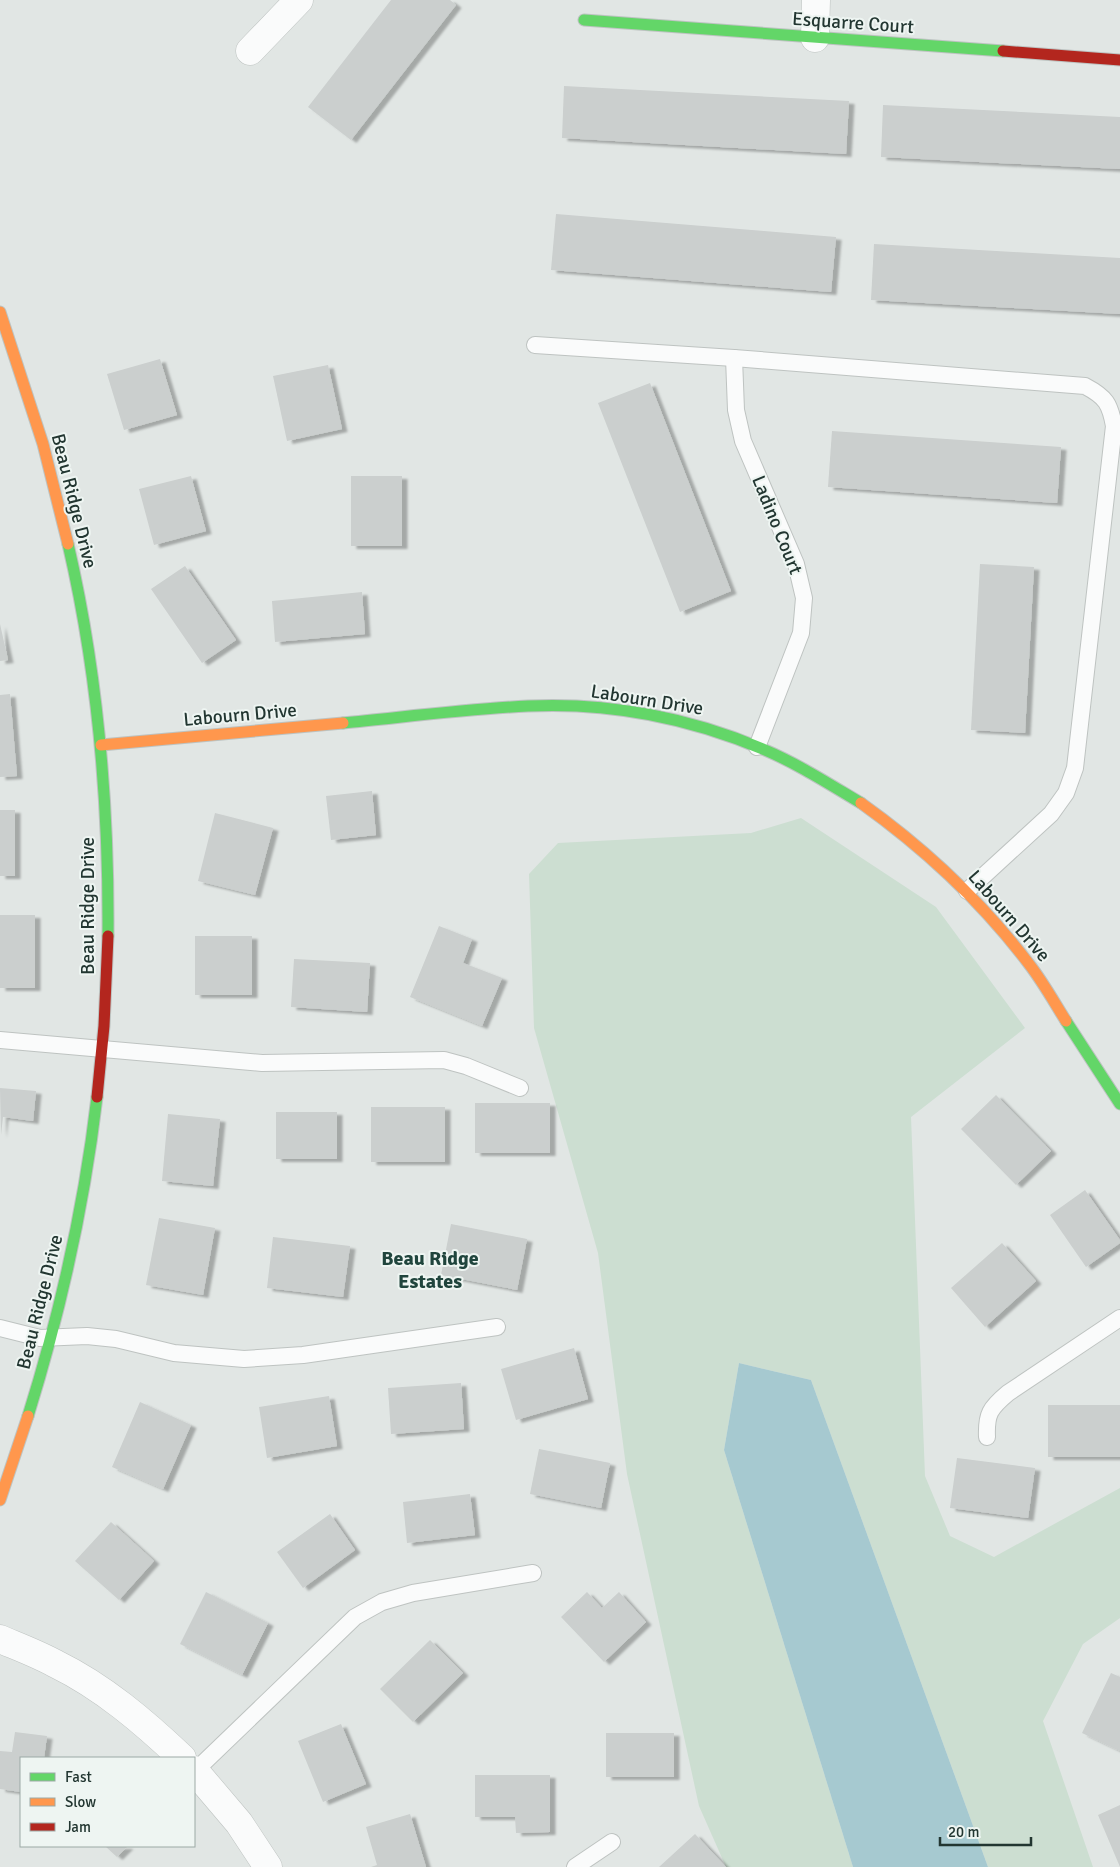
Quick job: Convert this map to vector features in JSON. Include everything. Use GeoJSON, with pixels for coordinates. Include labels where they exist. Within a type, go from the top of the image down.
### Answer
{"type":"FeatureCollection","features":[{"type":"Feature","properties":{"kind":"street"},"geometry":{"type":"LineString","coordinates":[[250,50],[299,0]]}},
{"type":"Feature","properties":{"kind":"street"},"geometry":{"type":"LineString","coordinates":[[815,38],[816,0]]}},
{"type":"Feature","properties":{"kind":"street","name":"Esquarre Court"},"geometry":{"type":"LineString","coordinates":[[584,20],[1120,60]]}},
{"type":"Feature","properties":{"kind":"street","name":"Beau Ridge Drive"},"geometry":{"type":"LineString","coordinates":[[0,312],[48,462],[78,589],[96,696],[101,746],[107,855],[107,968],[102,1048],[88,1172],[69,1265],[51,1337],[25,1427],[0,1500]]}},
{"type":"Feature","properties":{"kind":"street","name":"Labourn Drive"},"geometry":{"type":"LineString","coordinates":[[101,746],[529,706],[594,707],[659,716],[710,729],[757,747],[813,774],[860,803],[906,836],[967,891],[1023,956],[1120,1104]]}},
{"type":"Feature","properties":{"kind":"street"},"geometry":{"type":"LineString","coordinates":[[0,1639],[57,1664],[100,1690],[151,1729],[181,1757]]}},
{"type":"Feature","properties":{"kind":"street"},"geometry":{"type":"LineString","coordinates":[[195,1772],[239,1823],[268,1867]]}},
{"type":"Feature","properties":{"kind":"lane"},"geometry":{"type":"LineString","coordinates":[[535,345],[734,358],[1085,386],[1101,394],[1111,409],[1114,426],[1075,768],[1066,793],[1050,814],[967,891]]}},
{"type":"Feature","properties":{"kind":"lane","name":"Ladino Court"},"geometry":{"type":"LineString","coordinates":[[734,358],[736,410],[743,441],[796,564],[804,598],[801,633],[757,747]]}},
{"type":"Feature","properties":{"kind":"lane"},"geometry":{"type":"LineString","coordinates":[[0,1040],[262,1063],[444,1060],[466,1066],[520,1088]]}},
{"type":"Feature","properties":{"kind":"lane"},"geometry":{"type":"LineString","coordinates":[[987,1437],[986,1421],[993,1406],[1008,1393],[1120,1318]]}},
{"type":"Feature","properties":{"kind":"lane"},"geometry":{"type":"LineString","coordinates":[[0,1328],[40,1338],[87,1336],[116,1339],[174,1352],[244,1359],[303,1355],[497,1327]]}},
{"type":"Feature","properties":{"kind":"lane"},"geometry":{"type":"LineString","coordinates":[[195,1762],[356,1617],[382,1602],[412,1594],[533,1573]]}},
{"type":"Feature","properties":{"kind":"lane"},"geometry":{"type":"LineString","coordinates":[[575,1867],[612,1842]]}},
{"type":"Feature","properties":{"kind":"green space"},"geometry":{"type":"Polygon","coordinates":[[[801,818],[936,907],[1025,1028],[911,1117],[925,1476],[950,1536],[994,1557],[1120,1488],[1120,1618],[1083,1644],[1043,1721],[1093,1867],[988,1867],[811,1380],[739,1363],[724,1450],[853,1867],[726,1867],[699,1806],[627,1474],[598,1253],[534,1028],[529,874],[558,843],[751,833],[801,818]]]}},
{"type":"Feature","properties":{"kind":"water"},"geometry":{"type":"Polygon","coordinates":[[[739,1363],[811,1380],[988,1867],[853,1867],[724,1450],[739,1363]]]}},
{"type":"Feature","properties":{"kind":"building"},"geometry":{"type":"Polygon","coordinates":[[[391,0],[450,0],[456,5],[351,140],[308,107],[391,0]]]}},
{"type":"Feature","properties":{"kind":"building"},"geometry":{"type":"Polygon","coordinates":[[[564,86],[849,101],[846,154],[562,138],[564,86]]]}},
{"type":"Feature","properties":{"kind":"building"},"geometry":{"type":"Polygon","coordinates":[[[883,105],[1120,117],[1120,169],[881,157],[883,105]]]}},
{"type":"Feature","properties":{"kind":"building"},"geometry":{"type":"Polygon","coordinates":[[[556,214],[836,237],[831,292],[551,270],[556,214]]]}},
{"type":"Feature","properties":{"kind":"building"},"geometry":{"type":"Polygon","coordinates":[[[874,244],[1120,258],[1120,314],[871,300],[874,244]]]}},
{"type":"Feature","properties":{"kind":"building"},"geometry":{"type":"Polygon","coordinates":[[[160,359],[177,415],[124,430],[107,374],[160,359]]]}},
{"type":"Feature","properties":{"kind":"building"},"geometry":{"type":"Polygon","coordinates":[[[328,365],[342,429],[287,441],[273,376],[328,365]]]}},
{"type":"Feature","properties":{"kind":"building"},"geometry":{"type":"Polygon","coordinates":[[[650,383],[731,591],[680,612],[598,403],[650,383]]]}},
{"type":"Feature","properties":{"kind":"building"},"geometry":{"type":"Polygon","coordinates":[[[832,431],[1061,447],[1057,503],[828,487],[832,431]]]}},
{"type":"Feature","properties":{"kind":"building"},"geometry":{"type":"Polygon","coordinates":[[[191,476],[206,531],[154,545],[139,489],[191,476]]]}},
{"type":"Feature","properties":{"kind":"building"},"geometry":{"type":"Polygon","coordinates":[[[351,476],[402,476],[402,546],[351,546],[351,476]]]}},
{"type":"Feature","properties":{"kind":"building"},"geometry":{"type":"Polygon","coordinates":[[[980,564],[1034,567],[1025,733],[971,730],[980,564]]]}},
{"type":"Feature","properties":{"kind":"building"},"geometry":{"type":"Polygon","coordinates":[[[185,566],[236,640],[202,663],[151,589],[185,566]]]}},
{"type":"Feature","properties":{"kind":"building"},"geometry":{"type":"Polygon","coordinates":[[[362,592],[365,634],[275,642],[272,601],[362,592]]]}},
{"type":"Feature","properties":{"kind":"building"},"geometry":{"type":"Polygon","coordinates":[[[0,624],[8,660],[0,661],[0,624]]]}},
{"type":"Feature","properties":{"kind":"building"},"geometry":{"type":"Polygon","coordinates":[[[10,694],[17,776],[0,777],[0,695],[10,694]]]}},
{"type":"Feature","properties":{"kind":"building"},"geometry":{"type":"Polygon","coordinates":[[[372,791],[376,835],[331,840],[326,796],[372,791]]]}},
{"type":"Feature","properties":{"kind":"building"},"geometry":{"type":"Polygon","coordinates":[[[0,810],[15,810],[15,876],[0,876],[0,810]]]}},
{"type":"Feature","properties":{"kind":"building"},"geometry":{"type":"Polygon","coordinates":[[[215,813],[273,828],[255,895],[198,881],[215,813]]]}},
{"type":"Feature","properties":{"kind":"building"},"geometry":{"type":"Polygon","coordinates":[[[0,915],[35,915],[35,988],[0,988],[0,915]]]}},
{"type":"Feature","properties":{"kind":"building"},"geometry":{"type":"Polygon","coordinates":[[[439,926],[472,939],[463,963],[502,978],[482,1026],[410,997],[439,926]]]}},
{"type":"Feature","properties":{"kind":"building"},"geometry":{"type":"Polygon","coordinates":[[[195,936],[252,936],[252,995],[195,995],[195,936]]]}},
{"type":"Feature","properties":{"kind":"building"},"geometry":{"type":"Polygon","coordinates":[[[294,959],[370,963],[367,1012],[291,1007],[294,959]]]}},
{"type":"Feature","properties":{"kind":"building"},"geometry":{"type":"Polygon","coordinates":[[[0,1088],[36,1091],[33,1121],[3,1117],[1,1135],[0,1088]]]}},
{"type":"Feature","properties":{"kind":"building"},"geometry":{"type":"Polygon","coordinates":[[[996,1095],[1051,1151],[1016,1185],[961,1129],[996,1095]]]}},
{"type":"Feature","properties":{"kind":"building"},"geometry":{"type":"Polygon","coordinates":[[[475,1103],[550,1103],[550,1153],[475,1153],[475,1103]]]}},
{"type":"Feature","properties":{"kind":"building"},"geometry":{"type":"Polygon","coordinates":[[[371,1107],[445,1107],[445,1162],[371,1162],[371,1107]]]}},
{"type":"Feature","properties":{"kind":"building"},"geometry":{"type":"Polygon","coordinates":[[[276,1112],[337,1112],[337,1159],[276,1159],[276,1112]]]}},
{"type":"Feature","properties":{"kind":"building"},"geometry":{"type":"Polygon","coordinates":[[[168,1114],[220,1119],[213,1186],[162,1181],[168,1114]]]}},
{"type":"Feature","properties":{"kind":"building"},"geometry":{"type":"Polygon","coordinates":[[[1085,1190],[1120,1240],[1120,1243],[1086,1267],[1050,1215],[1085,1190]]]}},
{"type":"Feature","properties":{"kind":"building"},"geometry":{"type":"Polygon","coordinates":[[[159,1218],[215,1228],[203,1295],[146,1285],[159,1218]]]}},
{"type":"Feature","properties":{"kind":"building"},"geometry":{"type":"Polygon","coordinates":[[[451,1224],[527,1239],[517,1290],[441,1275],[451,1224]]]}},
{"type":"Feature","properties":{"kind":"building"},"geometry":{"type":"Polygon","coordinates":[[[273,1237],[350,1246],[343,1297],[267,1288],[273,1237]]]}},
{"type":"Feature","properties":{"kind":"building"},"geometry":{"type":"Polygon","coordinates":[[[1002,1243],[1036,1281],[985,1327],[951,1288],[1002,1243]]]}},
{"type":"Feature","properties":{"kind":"building"},"geometry":{"type":"Polygon","coordinates":[[[574,1348],[588,1399],[516,1420],[501,1369],[574,1348]]]}},
{"type":"Feature","properties":{"kind":"building"},"geometry":{"type":"Polygon","coordinates":[[[461,1383],[464,1429],[391,1434],[388,1388],[461,1383]]]}},
{"type":"Feature","properties":{"kind":"building"},"geometry":{"type":"Polygon","coordinates":[[[329,1396],[337,1446],[267,1458],[259,1407],[329,1396]]]}},
{"type":"Feature","properties":{"kind":"building"},"geometry":{"type":"Polygon","coordinates":[[[140,1402],[191,1425],[163,1489],[112,1467],[140,1402]]]}},
{"type":"Feature","properties":{"kind":"building"},"geometry":{"type":"Polygon","coordinates":[[[1048,1405],[1120,1405],[1120,1457],[1048,1457],[1048,1405]]]}},
{"type":"Feature","properties":{"kind":"building"},"geometry":{"type":"Polygon","coordinates":[[[539,1449],[610,1463],[601,1508],[530,1494],[539,1449]]]}},
{"type":"Feature","properties":{"kind":"building"},"geometry":{"type":"Polygon","coordinates":[[[957,1458],[1035,1468],[1028,1518],[950,1508],[957,1458]]]}},
{"type":"Feature","properties":{"kind":"building"},"geometry":{"type":"Polygon","coordinates":[[[470,1494],[475,1535],[407,1543],[403,1502],[470,1494]]]}},
{"type":"Feature","properties":{"kind":"building"},"geometry":{"type":"Polygon","coordinates":[[[330,1514],[355,1550],[303,1588],[277,1552],[330,1514]]]}},
{"type":"Feature","properties":{"kind":"building"},"geometry":{"type":"Polygon","coordinates":[[[111,1522],[154,1561],[119,1600],[75,1561],[111,1522]]]}},
{"type":"Feature","properties":{"kind":"building"},"geometry":{"type":"Polygon","coordinates":[[[206,1592],[268,1623],[242,1675],[180,1644],[206,1592]]]}},
{"type":"Feature","properties":{"kind":"building"},"geometry":{"type":"Polygon","coordinates":[[[587,1592],[602,1608],[619,1592],[646,1622],[604,1662],[561,1617],[587,1592]]]}},
{"type":"Feature","properties":{"kind":"building"},"geometry":{"type":"Polygon","coordinates":[[[430,1640],[463,1673],[413,1722],[380,1689],[430,1640]]]}},
{"type":"Feature","properties":{"kind":"building"},"geometry":{"type":"Polygon","coordinates":[[[1111,1673],[1120,1677],[1120,1751],[1082,1733],[1111,1673]]]}},
{"type":"Feature","properties":{"kind":"building"},"geometry":{"type":"Polygon","coordinates":[[[341,1724],[366,1784],[323,1802],[298,1741],[341,1724]]]}},
{"type":"Feature","properties":{"kind":"building"},"geometry":{"type":"Polygon","coordinates":[[[15,1732],[47,1736],[44,1757],[20,1757],[20,1792],[0,1789],[0,1751],[12,1752],[15,1732]]]}},
{"type":"Feature","properties":{"kind":"building"},"geometry":{"type":"Polygon","coordinates":[[[606,1733],[674,1733],[674,1777],[606,1777],[606,1733]]]}},
{"type":"Feature","properties":{"kind":"building"},"geometry":{"type":"Polygon","coordinates":[[[475,1775],[550,1775],[550,1832],[516,1833],[515,1817],[475,1817],[475,1775]]]}},
{"type":"Feature","properties":{"kind":"building"},"geometry":{"type":"Polygon","coordinates":[[[1120,1805],[1120,1867],[1098,1815],[1120,1805]]]}},
{"type":"Feature","properties":{"kind":"building"},"geometry":{"type":"Polygon","coordinates":[[[410,1814],[426,1867],[371,1867],[377,1865],[366,1827],[410,1814]]]}},
{"type":"Feature","properties":{"kind":"building"},"geometry":{"type":"Polygon","coordinates":[[[695,1834],[726,1867],[659,1867],[695,1834]]]}},
{"type":"Feature","properties":{"kind":"building"},"geometry":{"type":"Polygon","coordinates":[[[106,1847],[127,1847],[117,1857],[106,1847]]]}},
{"type":"Feature","properties":{"kind":"traffic: fast"},"geometry":{"type":"LineString","coordinates":[[584,20],[1003,51]]}},
{"type":"Feature","properties":{"kind":"traffic: fast"},"geometry":{"type":"LineString","coordinates":[[68,544],[87,641],[100,739],[106,837],[108,936]]}},
{"type":"Feature","properties":{"kind":"traffic: fast"},"geometry":{"type":"LineString","coordinates":[[343,723],[459,711],[558,705],[649,714],[708,729],[765,750],[861,803]]}},
{"type":"Feature","properties":{"kind":"traffic: fast"},"geometry":{"type":"LineString","coordinates":[[1066,1021],[1120,1104]]}},
{"type":"Feature","properties":{"kind":"traffic: fast"},"geometry":{"type":"LineString","coordinates":[[28,1416],[51,1337],[70,1258],[92,1138],[97,1097]]}},
{"type":"Feature","properties":{"kind":"traffic: slow"},"geometry":{"type":"LineString","coordinates":[[0,312],[43,444],[68,544]]}},
{"type":"Feature","properties":{"kind":"traffic: slow"},"geometry":{"type":"LineString","coordinates":[[101,745],[343,723]]}},
{"type":"Feature","properties":{"kind":"traffic: slow"},"geometry":{"type":"LineString","coordinates":[[861,803],[929,857],[992,919],[1029,964],[1066,1021]]}},
{"type":"Feature","properties":{"kind":"traffic: slow"},"geometry":{"type":"LineString","coordinates":[[0,1500],[28,1416]]}},
{"type":"Feature","properties":{"kind":"traffic: jam"},"geometry":{"type":"LineString","coordinates":[[1003,51],[1120,60]]}},
{"type":"Feature","properties":{"kind":"traffic: jam"},"geometry":{"type":"LineString","coordinates":[[97,1097],[104,1026],[108,936]]}},
{"type":"Feature","properties":{"kind":"district","name":"Beau Ridge Estates"},"geometry":{"type":"Point","coordinates":[430,1270]}}]}
